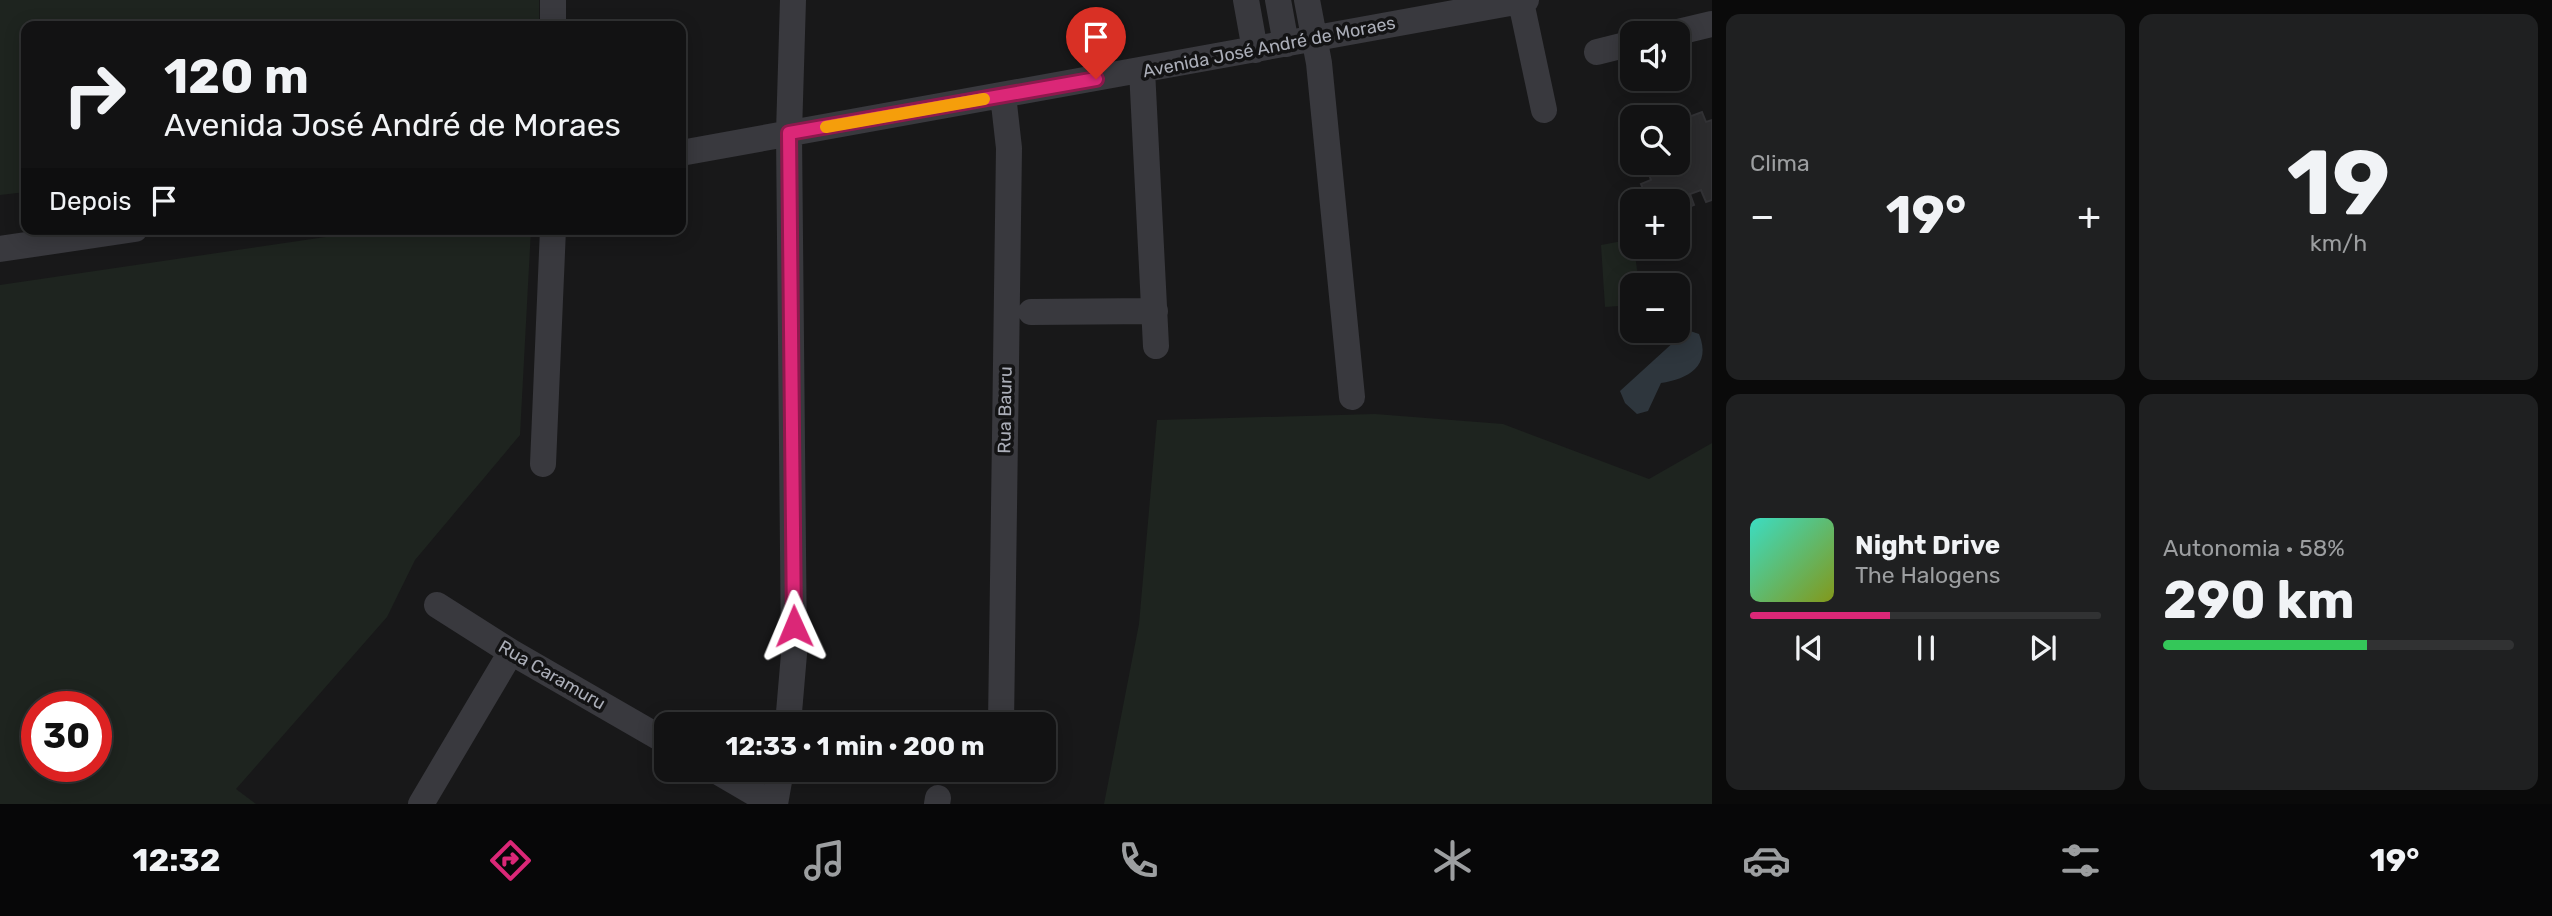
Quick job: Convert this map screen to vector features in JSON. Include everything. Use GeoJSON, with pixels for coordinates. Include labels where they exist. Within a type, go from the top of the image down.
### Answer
{"type":"FeatureCollection","features":[{"type":"Feature","properties":{"kind":"street"},"geometry":{"type":"LineString","coordinates":[[553,0],[553,21]]}},
{"type":"Feature","properties":{"kind":"street"},"geometry":{"type":"LineString","coordinates":[[789,712],[794,654],[789,133],[793,0]]}},
{"type":"Feature","properties":{"kind":"street"},"geometry":{"type":"LineString","coordinates":[[1246,0],[1255,50]]}},
{"type":"Feature","properties":{"kind":"street"},"geometry":{"type":"LineString","coordinates":[[1278,0],[1286,44]]}},
{"type":"Feature","properties":{"kind":"street"},"geometry":{"type":"LineString","coordinates":[[1307,0],[1315,39],[1352,397]]}},
{"type":"Feature","properties":{"kind":"street"},"geometry":{"type":"LineString","coordinates":[[1523,1],[1544,110]]}},
{"type":"Feature","properties":{"kind":"street","name":"Avenida José André de Moraes"},"geometry":{"type":"LineString","coordinates":[[686,152],[1523,1]]}},
{"type":"Feature","properties":{"kind":"street"},"geometry":{"type":"LineString","coordinates":[[1690,29],[1712,24]]}},
{"type":"Feature","properties":{"kind":"street"},"geometry":{"type":"LineString","coordinates":[[1597,52],[1620,46]]}},
{"type":"Feature","properties":{"kind":"street"},"geometry":{"type":"LineString","coordinates":[[1142,70],[1156,346]]}},
{"type":"Feature","properties":{"kind":"street","name":"Rua Bauru"},"geometry":{"type":"LineString","coordinates":[[1001,712],[1009,148],[1003,95]]}},
{"type":"Feature","properties":{"kind":"street"},"geometry":{"type":"LineString","coordinates":[[0,249],[94,235]]}},
{"type":"Feature","properties":{"kind":"street"},"geometry":{"type":"LineString","coordinates":[[543,464],[553,235]]}},
{"type":"Feature","properties":{"kind":"street"},"geometry":{"type":"LineString","coordinates":[[1031,312],[1155,311]]}},
{"type":"Feature","properties":{"kind":"street","name":"Rua Caramuru"},"geometry":{"type":"LineString","coordinates":[[437,605],[511,652],[654,734]]}},
{"type":"Feature","properties":{"kind":"street"},"geometry":{"type":"LineString","coordinates":[[421,804],[511,652]]}},
{"type":"Feature","properties":{"kind":"street"},"geometry":{"type":"LineString","coordinates":[[736,782],[774,804],[779,782]]}},
{"type":"Feature","properties":{"kind":"shaded area"},"geometry":{"type":"Polygon","coordinates":[[[0,0],[539,0],[539,21],[21,21],[21,193],[0,195],[0,0]]]}},
{"type":"Feature","properties":{"kind":"shaded area"},"geometry":{"type":"Polygon","coordinates":[[[339,235],[531,235],[520,435],[415,560],[387,617],[236,789],[256,804],[0,804],[0,285],[339,235]]]}},
{"type":"Feature","properties":{"kind":"shaded area"},"geometry":{"type":"Polygon","coordinates":[[[1620,241],[1620,259],[1636,259],[1637,273],[1620,273],[1620,306],[1605,307],[1601,245],[1620,241]]]}},
{"type":"Feature","properties":{"kind":"shaded area"},"geometry":{"type":"Polygon","coordinates":[[[1690,331],[1699,334],[1702,345],[1700,363],[1688,374],[1661,383],[1648,411],[1637,414],[1625,403],[1620,391],[1673,343],[1690,343],[1690,331]]]}},
{"type":"Feature","properties":{"kind":"shaded area"},"geometry":{"type":"Polygon","coordinates":[[[1375,414],[1503,424],[1649,479],[1712,443],[1712,804],[1104,804],[1139,624],[1157,420],[1375,414]]]}},
{"type":"Feature","properties":{"kind":"building"},"geometry":{"type":"Polygon","coordinates":[[[1702,112],[1706,122],[1712,120],[1712,200],[1706,202],[1701,190],[1690,194],[1690,189],[1643,189],[1641,184],[1651,180],[1649,175],[1690,175],[1690,116],[1702,112]]]}},
{"type":"Feature","properties":{"kind":"slow traffic"},"geometry":{"type":"LineString","coordinates":[[826,127],[984,99]]}},
{"type":"Feature","properties":{"kind":"route"},"geometry":{"type":"LineString","coordinates":[[794,626],[789,133],[1096,79]]}}]}
